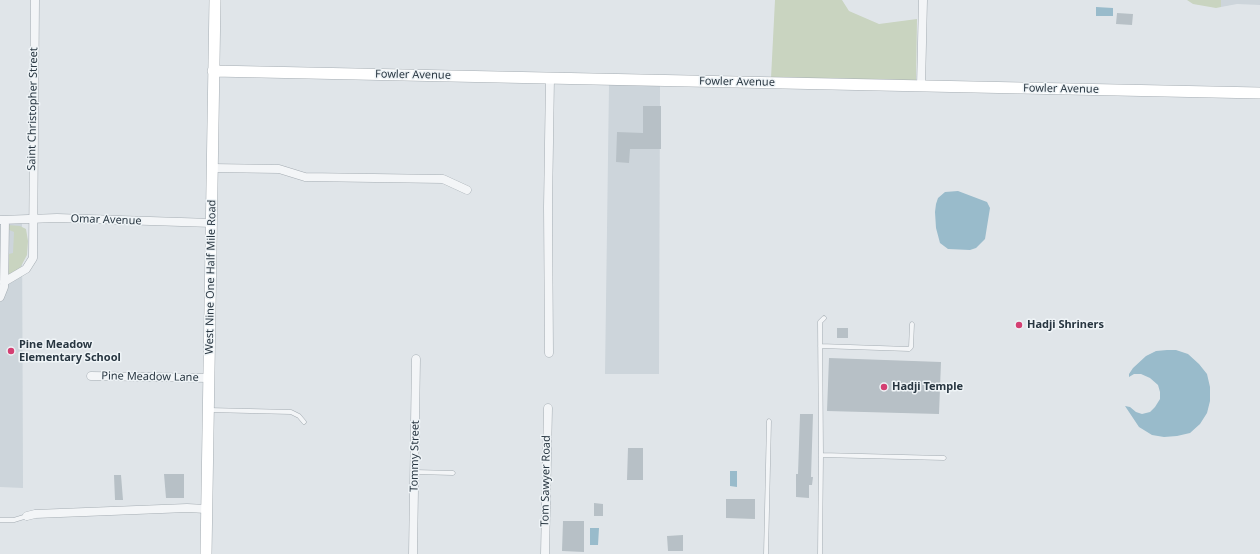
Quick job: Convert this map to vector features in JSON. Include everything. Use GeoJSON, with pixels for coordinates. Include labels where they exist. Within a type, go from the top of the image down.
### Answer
{"type":"FeatureCollection","features":[{"type":"Feature","properties":{"kind":"street","name":"Saint Christopher Street"},"geometry":{"type":"LineString","coordinates":[[4,282],[26,269],[32,258],[34,218],[32,216],[35,0]]}},
{"type":"Feature","properties":{"kind":"street","name":"West Nine One Half Mile Road"},"geometry":{"type":"LineString","coordinates":[[206,554],[215,0]]}},
{"type":"Feature","properties":{"kind":"street"},"geometry":{"type":"LineString","coordinates":[[921,86],[923,0]]}},
{"type":"Feature","properties":{"kind":"street","name":"Fowler Avenue"},"geometry":{"type":"LineString","coordinates":[[214,71],[1260,93]]}},
{"type":"Feature","properties":{"kind":"street"},"geometry":{"type":"LineString","coordinates":[[549,353],[548,207],[550,78]]}},
{"type":"Feature","properties":{"kind":"street"},"geometry":{"type":"LineString","coordinates":[[212,168],[268,168],[291,172],[306,177],[443,179],[467,190]]}},
{"type":"Feature","properties":{"kind":"street","name":"Omar Avenue"},"geometry":{"type":"LineString","coordinates":[[2,220],[80,218],[212,223]]}},
{"type":"Feature","properties":{"kind":"street"},"geometry":{"type":"LineString","coordinates":[[0,297],[4,287],[2,220]]}},
{"type":"Feature","properties":{"kind":"street","name":"Tommy Street"},"geometry":{"type":"LineString","coordinates":[[413,554],[416,359]]}},
{"type":"Feature","properties":{"kind":"street","name":"Pine Meadow Lane"},"geometry":{"type":"LineString","coordinates":[[91,376],[209,378]]}},
{"type":"Feature","properties":{"kind":"street","name":"Tom Sawyer Road"},"geometry":{"type":"LineString","coordinates":[[545,554],[548,408]]}},
{"type":"Feature","properties":{"kind":"street"},"geometry":{"type":"LineString","coordinates":[[27,516],[35,514],[206,508]]}},
{"type":"Feature","properties":{"kind":"lane"},"geometry":{"type":"LineString","coordinates":[[820,554],[820,322],[824,318]]}},
{"type":"Feature","properties":{"kind":"lane"},"geometry":{"type":"LineString","coordinates":[[820,346],[908,349],[911,347],[912,324]]}},
{"type":"Feature","properties":{"kind":"lane"},"geometry":{"type":"LineString","coordinates":[[208,410],[283,411],[295,414],[304,422]]}},
{"type":"Feature","properties":{"kind":"lane"},"geometry":{"type":"LineString","coordinates":[[766,554],[769,421]]}},
{"type":"Feature","properties":{"kind":"lane"},"geometry":{"type":"LineString","coordinates":[[821,454],[944,458]]}},
{"type":"Feature","properties":{"kind":"lane"},"geometry":{"type":"LineString","coordinates":[[415,472],[454,473]]}},
{"type":"Feature","properties":{"kind":"lane"},"geometry":{"type":"LineString","coordinates":[[0,520],[14,520],[27,516]]}},
{"type":"Feature","properties":{"kind":"shaded area"},"geometry":{"type":"Polygon","coordinates":[[[1221,0],[1260,0],[1260,5],[1237,4],[1221,7],[1221,0]]]}},
{"type":"Feature","properties":{"kind":"shaded area"},"geometry":{"type":"Polygon","coordinates":[[[609,84],[660,85],[659,374],[605,374],[609,84]]]}},
{"type":"Feature","properties":{"kind":"shaded area","name":"Pine Meadow Elementary School"},"geometry":{"type":"Polygon","coordinates":[[[22,215],[23,488],[0,487],[0,216],[22,215]]]}},
{"type":"Feature","properties":{"kind":"green space"},"geometry":{"type":"Polygon","coordinates":[[[775,0],[842,0],[849,11],[879,24],[917,19],[916,81],[771,78],[775,0]]]}},
{"type":"Feature","properties":{"kind":"green space"},"geometry":{"type":"Polygon","coordinates":[[[1187,0],[1221,0],[1221,7],[1216,8],[1193,4],[1187,0]]]}},
{"type":"Feature","properties":{"kind":"green space"},"geometry":{"type":"Polygon","coordinates":[[[8,225],[20,226],[26,229],[28,241],[27,255],[20,268],[11,276],[7,277],[9,254],[13,253],[14,232],[7,229],[8,225]]]}},
{"type":"Feature","properties":{"kind":"water"},"geometry":{"type":"Polygon","coordinates":[[[1096,7],[1113,8],[1113,16],[1096,16],[1096,7]]]}},
{"type":"Feature","properties":{"kind":"water"},"geometry":{"type":"Polygon","coordinates":[[[958,191],[987,202],[990,208],[985,239],[976,248],[970,250],[948,249],[940,243],[936,228],[935,212],[938,198],[945,192],[958,191]]]}},
{"type":"Feature","properties":{"kind":"water"},"geometry":{"type":"Polygon","coordinates":[[[1176,350],[1188,354],[1199,364],[1207,374],[1210,387],[1210,401],[1207,413],[1200,424],[1190,433],[1164,437],[1152,435],[1139,427],[1125,406],[1130,407],[1136,412],[1142,414],[1150,412],[1155,407],[1160,399],[1158,385],[1150,378],[1141,374],[1134,374],[1129,377],[1129,374],[1133,368],[1146,356],[1156,351],[1176,350]]]}},
{"type":"Feature","properties":{"kind":"water"},"geometry":{"type":"Polygon","coordinates":[[[730,471],[737,471],[737,487],[730,486],[730,471]]]}},
{"type":"Feature","properties":{"kind":"water"},"geometry":{"type":"Polygon","coordinates":[[[590,528],[599,528],[598,545],[590,545],[590,528]]]}},
{"type":"Feature","properties":{"kind":"building"},"geometry":{"type":"Polygon","coordinates":[[[1117,13],[1133,14],[1132,25],[1116,24],[1117,13]]]}},
{"type":"Feature","properties":{"kind":"building"},"geometry":{"type":"Polygon","coordinates":[[[643,106],[661,106],[661,149],[630,149],[629,163],[616,162],[617,132],[643,133],[643,106]]]}},
{"type":"Feature","properties":{"kind":"building"},"geometry":{"type":"Polygon","coordinates":[[[837,328],[848,328],[848,338],[837,338],[837,328]]]}},
{"type":"Feature","properties":{"kind":"building","name":"Hadji Temple"},"geometry":{"type":"Polygon","coordinates":[[[829,358],[941,362],[939,414],[827,411],[829,358]]]}},
{"type":"Feature","properties":{"kind":"building"},"geometry":{"type":"Polygon","coordinates":[[[800,414],[813,414],[811,477],[813,477],[812,485],[809,485],[809,498],[796,497],[800,414]]]}},
{"type":"Feature","properties":{"kind":"building"},"geometry":{"type":"Polygon","coordinates":[[[628,448],[643,448],[643,480],[627,480],[628,448]]]}},
{"type":"Feature","properties":{"kind":"building"},"geometry":{"type":"Polygon","coordinates":[[[164,474],[184,474],[184,498],[166,498],[164,474]]]}},
{"type":"Feature","properties":{"kind":"building"},"geometry":{"type":"Polygon","coordinates":[[[114,475],[121,475],[123,500],[115,500],[114,475]]]}},
{"type":"Feature","properties":{"kind":"building"},"geometry":{"type":"Polygon","coordinates":[[[726,499],[755,499],[755,519],[726,518],[726,499]]]}},
{"type":"Feature","properties":{"kind":"building"},"geometry":{"type":"Polygon","coordinates":[[[594,503],[603,504],[603,516],[594,516],[594,503]]]}},
{"type":"Feature","properties":{"kind":"building"},"geometry":{"type":"Polygon","coordinates":[[[563,521],[584,521],[584,552],[562,551],[563,521]]]}},
{"type":"Feature","properties":{"kind":"building"},"geometry":{"type":"Polygon","coordinates":[[[683,535],[683,551],[668,551],[667,536],[683,535]]]}},
{"type":"Feature","properties":{"kind":"place","name":"Hadji Shriners"},"geometry":{"type":"Point","coordinates":[1019,325]}},
{"type":"Feature","properties":{"kind":"place","name":"Pine Meadow Elementary School"},"geometry":{"type":"Point","coordinates":[11,351]}},
{"type":"Feature","properties":{"kind":"place","name":"Hadji Temple"},"geometry":{"type":"Point","coordinates":[884,387]}}]}
